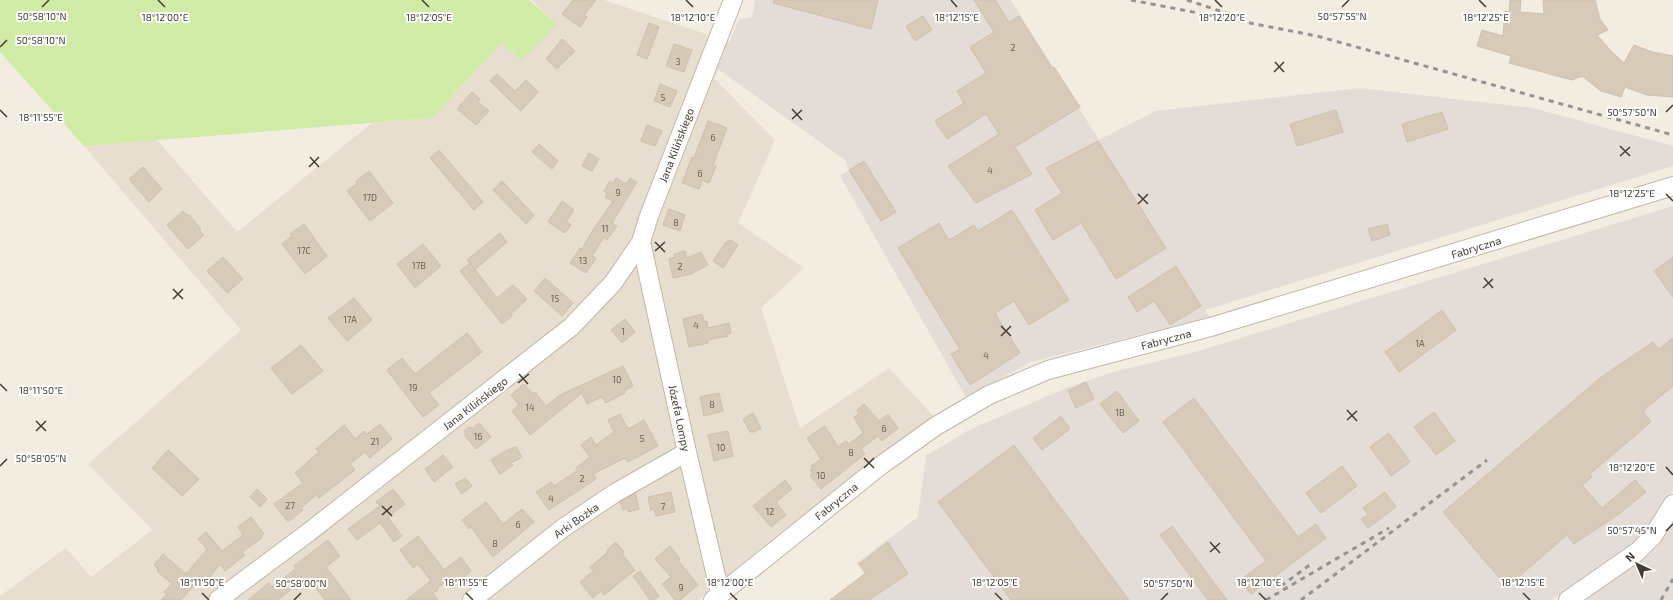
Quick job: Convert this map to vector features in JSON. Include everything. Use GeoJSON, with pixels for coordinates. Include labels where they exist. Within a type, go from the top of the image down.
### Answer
{"type":"FeatureCollection","features":[{"type":"Feature","properties":{"kind":"street","name":"Jana Kilińskiego"},"geometry":{"type":"LineString","coordinates":[[218,600],[315,528],[571,327],[613,283],[641,242],[649,216],[733,0]]}},
{"type":"Feature","properties":{"kind":"street","name":"Fabryczna"},"geometry":{"type":"LineString","coordinates":[[717,597],[880,466],[936,426],[989,395],[1048,370],[1214,326],[1673,186]]}},
{"type":"Feature","properties":{"kind":"street","name":"Józefa Lompy"},"geometry":{"type":"LineString","coordinates":[[641,242],[717,597]]}},
{"type":"Feature","properties":{"kind":"street","name":"Arki Bożka"},"geometry":{"type":"LineString","coordinates":[[472,600],[570,524],[615,493],[687,452]]}},
{"type":"Feature","properties":{"kind":"street"},"geometry":{"type":"LineString","coordinates":[[1568,600],[1637,552],[1652,536],[1673,504]]}},
{"type":"Feature","properties":{"kind":"shaded area"},"geometry":{"type":"Polygon","coordinates":[[[532,0],[604,0],[733,43],[714,78],[775,140],[738,223],[804,268],[761,308],[800,428],[889,368],[936,419],[776,535],[699,600],[0,600],[0,596],[66,548],[91,577],[152,530],[88,464],[241,330],[84,146],[157,140],[237,232],[372,123],[432,118],[502,43],[521,59],[556,24],[532,0]]]}},
{"type":"Feature","properties":{"kind":"shaded area"},"geometry":{"type":"Polygon","coordinates":[[[755,0],[1011,0],[1099,140],[1155,111],[1360,88],[1533,108],[1673,146],[1673,166],[1205,310],[1210,317],[1031,362],[966,397],[840,176],[849,170],[845,160],[718,69],[739,19],[752,17],[755,0]]]}},
{"type":"Feature","properties":{"kind":"shaded area"},"geometry":{"type":"Polygon","coordinates":[[[1673,206],[1673,490],[1644,534],[1602,566],[1551,600],[830,600],[864,574],[856,563],[918,517],[926,456],[967,431],[1066,388],[1113,372],[1195,352],[1673,206]]]}},
{"type":"Feature","properties":{"kind":"shaded area"},"geometry":{"type":"Polygon","coordinates":[[[1673,521],[1673,600],[1581,600],[1655,550],[1673,521]]]}},
{"type":"Feature","properties":{"kind":"green space"},"geometry":{"type":"Polygon","coordinates":[[[0,0],[529,0],[557,24],[521,60],[502,43],[432,118],[84,146],[0,52],[0,0]]]}},
{"type":"Feature","properties":{"kind":"building"},"geometry":{"type":"Polygon","coordinates":[[[573,0],[596,0],[584,15],[587,17],[580,27],[562,14],[573,0]]]}},
{"type":"Feature","properties":{"kind":"building"},"geometry":{"type":"Polygon","coordinates":[[[774,0],[878,0],[871,29],[773,3],[774,0]]]}},
{"type":"Feature","properties":{"kind":"building"},"geometry":{"type":"Polygon","coordinates":[[[974,0],[995,0],[1009,22],[1019,16],[1052,68],[1054,67],[1080,107],[1015,147],[1032,174],[976,203],[948,166],[999,134],[986,114],[947,139],[935,121],[964,103],[957,91],[986,73],[970,47],[994,32],[974,0]]]}},
{"type":"Feature","properties":{"kind":"building"},"geometry":{"type":"Polygon","coordinates":[[[1510,0],[1521,0],[1520,12],[1544,14],[1543,0],[1595,0],[1600,19],[1608,30],[1597,35],[1624,63],[1634,45],[1652,52],[1673,56],[1673,97],[1647,95],[1625,87],[1621,97],[1601,91],[1582,76],[1572,80],[1509,63],[1511,56],[1477,46],[1482,30],[1503,36],[1505,11],[1509,12],[1510,0]]]}},
{"type":"Feature","properties":{"kind":"building"},"geometry":{"type":"Polygon","coordinates":[[[923,16],[932,30],[915,41],[906,26],[923,16]]]}},
{"type":"Feature","properties":{"kind":"building"},"geometry":{"type":"Polygon","coordinates":[[[649,23],[659,27],[647,59],[637,55],[649,23]]]}},
{"type":"Feature","properties":{"kind":"building"},"geometry":{"type":"Polygon","coordinates":[[[562,39],[575,51],[557,69],[546,59],[562,39]]]}},
{"type":"Feature","properties":{"kind":"building"},"geometry":{"type":"Polygon","coordinates":[[[674,44],[692,50],[684,72],[666,66],[674,44]]]}},
{"type":"Feature","properties":{"kind":"building"},"geometry":{"type":"Polygon","coordinates":[[[497,74],[515,91],[526,80],[538,92],[521,111],[490,81],[497,74]]]}},
{"type":"Feature","properties":{"kind":"building"},"geometry":{"type":"Polygon","coordinates":[[[660,84],[677,91],[670,107],[654,101],[660,84]]]}},
{"type":"Feature","properties":{"kind":"building"},"geometry":{"type":"Polygon","coordinates":[[[472,92],[480,99],[478,102],[489,111],[476,125],[457,109],[472,92]]]}},
{"type":"Feature","properties":{"kind":"building"},"geometry":{"type":"Polygon","coordinates":[[[1336,110],[1343,132],[1297,146],[1290,124],[1336,110]]]}},
{"type":"Feature","properties":{"kind":"building"},"geometry":{"type":"Polygon","coordinates":[[[1442,112],[1448,129],[1407,142],[1402,124],[1442,112]]]}},
{"type":"Feature","properties":{"kind":"building"},"geometry":{"type":"Polygon","coordinates":[[[708,121],[727,128],[713,165],[716,166],[709,183],[702,180],[699,189],[682,183],[692,157],[694,158],[708,121]]]}},
{"type":"Feature","properties":{"kind":"building"},"geometry":{"type":"Polygon","coordinates":[[[647,125],[662,131],[655,146],[641,141],[647,125]]]}},
{"type":"Feature","properties":{"kind":"building"},"geometry":{"type":"Polygon","coordinates":[[[1098,141],[1166,248],[1116,279],[1081,223],[1053,240],[1035,210],[1062,193],[1046,168],[1098,141]]]}},
{"type":"Feature","properties":{"kind":"building"},"geometry":{"type":"Polygon","coordinates":[[[539,144],[558,161],[552,169],[532,152],[539,144]]]}},
{"type":"Feature","properties":{"kind":"building"},"geometry":{"type":"Polygon","coordinates":[[[439,150],[483,202],[474,210],[430,158],[439,150]]]}},
{"type":"Feature","properties":{"kind":"building"},"geometry":{"type":"Polygon","coordinates":[[[589,153],[599,159],[592,171],[582,166],[589,153]]]}},
{"type":"Feature","properties":{"kind":"building"},"geometry":{"type":"Polygon","coordinates":[[[864,161],[896,212],[881,221],[849,170],[864,161]]]}},
{"type":"Feature","properties":{"kind":"building"},"geometry":{"type":"Polygon","coordinates":[[[143,167],[162,189],[149,202],[129,179],[143,167]]]}},
{"type":"Feature","properties":{"kind":"building"},"geometry":{"type":"Polygon","coordinates":[[[369,171],[393,203],[370,221],[347,191],[357,183],[356,181],[369,171]]]}},
{"type":"Feature","properties":{"kind":"building"},"geometry":{"type":"Polygon","coordinates":[[[616,178],[626,184],[630,178],[637,182],[612,223],[617,226],[607,240],[604,237],[592,256],[596,258],[586,273],[570,263],[580,248],[582,249],[613,201],[605,197],[607,193],[604,191],[610,181],[613,184],[616,178]]]}},
{"type":"Feature","properties":{"kind":"building"},"geometry":{"type":"Polygon","coordinates":[[[502,181],[534,215],[526,224],[493,190],[502,181]]]}},
{"type":"Feature","properties":{"kind":"building"},"geometry":{"type":"Polygon","coordinates":[[[562,201],[574,210],[566,222],[571,225],[565,233],[548,222],[562,201]]]}},
{"type":"Feature","properties":{"kind":"building"},"geometry":{"type":"Polygon","coordinates":[[[669,209],[685,215],[680,231],[663,225],[669,209]]]}},
{"type":"Feature","properties":{"kind":"building"},"geometry":{"type":"Polygon","coordinates":[[[1012,210],[1069,300],[1029,325],[1014,301],[995,313],[1020,353],[970,385],[951,354],[960,349],[898,248],[939,223],[949,240],[974,225],[978,231],[1012,210]]]}},
{"type":"Feature","properties":{"kind":"building"},"geometry":{"type":"Polygon","coordinates":[[[183,211],[188,216],[189,215],[204,235],[188,249],[167,225],[183,211]]]}},
{"type":"Feature","properties":{"kind":"building"},"geometry":{"type":"Polygon","coordinates":[[[304,224],[327,256],[305,274],[282,244],[292,236],[290,234],[304,224]]]}},
{"type":"Feature","properties":{"kind":"building"},"geometry":{"type":"Polygon","coordinates":[[[1387,224],[1390,235],[1372,241],[1368,229],[1387,224]]]}},
{"type":"Feature","properties":{"kind":"building"},"geometry":{"type":"Polygon","coordinates":[[[500,233],[507,242],[475,270],[467,260],[500,233]]]}},
{"type":"Feature","properties":{"kind":"building"},"geometry":{"type":"Polygon","coordinates":[[[731,240],[738,245],[723,268],[713,261],[726,242],[731,240]]]}},
{"type":"Feature","properties":{"kind":"building"},"geometry":{"type":"Polygon","coordinates":[[[423,244],[441,266],[415,288],[397,264],[423,244]]]}},
{"type":"Feature","properties":{"kind":"building"},"geometry":{"type":"Polygon","coordinates":[[[685,251],[687,258],[701,252],[708,265],[691,274],[673,278],[669,259],[675,257],[674,254],[685,251]]]}},
{"type":"Feature","properties":{"kind":"building"},"geometry":{"type":"Polygon","coordinates":[[[223,257],[243,279],[227,293],[207,271],[223,257]]]}},
{"type":"Feature","properties":{"kind":"building"},"geometry":{"type":"Polygon","coordinates":[[[1673,257],[1673,297],[1654,271],[1673,257]]]}},
{"type":"Feature","properties":{"kind":"building"},"geometry":{"type":"Polygon","coordinates":[[[470,263],[497,298],[513,285],[527,299],[511,314],[512,316],[502,324],[460,271],[470,263]]]}},
{"type":"Feature","properties":{"kind":"building"},"geometry":{"type":"Polygon","coordinates":[[[1176,266],[1201,306],[1170,325],[1154,301],[1137,312],[1128,297],[1176,266]]]}},
{"type":"Feature","properties":{"kind":"building"},"geometry":{"type":"Polygon","coordinates":[[[545,278],[573,303],[562,316],[534,291],[545,278]]]}},
{"type":"Feature","properties":{"kind":"building"},"geometry":{"type":"Polygon","coordinates":[[[354,298],[372,320],[347,341],[328,318],[354,298]]]}},
{"type":"Feature","properties":{"kind":"building"},"geometry":{"type":"Polygon","coordinates":[[[1442,310],[1456,330],[1399,372],[1385,352],[1442,310]]]}},
{"type":"Feature","properties":{"kind":"building"},"geometry":{"type":"Polygon","coordinates":[[[702,314],[704,321],[707,321],[708,328],[729,323],[731,333],[727,334],[728,336],[708,340],[708,343],[689,347],[683,319],[702,314]]]}},
{"type":"Feature","properties":{"kind":"building"},"geometry":{"type":"Polygon","coordinates":[[[625,319],[635,332],[622,343],[611,330],[625,319]]]}},
{"type":"Feature","properties":{"kind":"building"},"geometry":{"type":"Polygon","coordinates":[[[467,333],[482,352],[429,393],[439,405],[423,417],[387,370],[402,358],[415,374],[467,333]]]}},
{"type":"Feature","properties":{"kind":"building"},"geometry":{"type":"Polygon","coordinates":[[[1673,338],[1673,386],[1643,411],[1651,422],[1590,474],[1592,477],[1582,485],[1602,508],[1635,480],[1646,492],[1619,514],[1574,544],[1567,535],[1507,587],[1443,512],[1600,378],[1653,342],[1659,349],[1673,338]]]}},
{"type":"Feature","properties":{"kind":"building"},"geometry":{"type":"Polygon","coordinates":[[[301,345],[323,371],[292,394],[271,368],[301,345]]]}},
{"type":"Feature","properties":{"kind":"building"},"geometry":{"type":"Polygon","coordinates":[[[623,366],[633,386],[624,391],[625,393],[606,403],[602,397],[587,404],[582,393],[530,435],[512,411],[519,405],[511,395],[524,384],[533,394],[535,392],[546,406],[560,395],[623,366]]]}},
{"type":"Feature","properties":{"kind":"building"},"geometry":{"type":"Polygon","coordinates":[[[1086,382],[1094,399],[1076,408],[1068,391],[1086,382]]]}},
{"type":"Feature","properties":{"kind":"building"},"geometry":{"type":"Polygon","coordinates":[[[1117,391],[1139,421],[1123,433],[1100,404],[1117,391]]]}},
{"type":"Feature","properties":{"kind":"building"},"geometry":{"type":"Polygon","coordinates":[[[719,393],[723,411],[704,416],[700,397],[719,393]]]}},
{"type":"Feature","properties":{"kind":"building"},"geometry":{"type":"Polygon","coordinates":[[[1194,398],[1298,537],[1316,524],[1326,538],[1251,594],[1240,580],[1266,561],[1163,422],[1194,398]]]}},
{"type":"Feature","properties":{"kind":"building"},"geometry":{"type":"Polygon","coordinates":[[[864,404],[879,421],[888,414],[898,428],[882,441],[878,436],[861,449],[865,454],[821,489],[810,475],[813,473],[810,470],[812,468],[811,466],[821,459],[807,438],[825,426],[838,447],[846,441],[849,444],[863,433],[854,417],[859,413],[857,410],[864,404]]]}},
{"type":"Feature","properties":{"kind":"building"},"geometry":{"type":"Polygon","coordinates":[[[1434,412],[1455,441],[1436,455],[1414,427],[1434,412]]]}},
{"type":"Feature","properties":{"kind":"building"},"geometry":{"type":"Polygon","coordinates":[[[753,413],[761,428],[754,432],[750,432],[743,419],[753,413]]]}},
{"type":"Feature","properties":{"kind":"building"},"geometry":{"type":"Polygon","coordinates":[[[620,414],[628,429],[644,420],[658,446],[628,462],[625,458],[593,474],[596,479],[549,510],[536,492],[551,482],[554,486],[578,470],[576,468],[590,457],[581,445],[591,437],[596,445],[614,432],[608,420],[620,414]]]}},
{"type":"Feature","properties":{"kind":"building"},"geometry":{"type":"Polygon","coordinates":[[[1061,416],[1070,429],[1042,450],[1033,438],[1061,416]]]}},
{"type":"Feature","properties":{"kind":"building"},"geometry":{"type":"Polygon","coordinates":[[[479,423],[491,437],[476,449],[465,436],[465,430],[469,427],[473,428],[479,423]]]}},
{"type":"Feature","properties":{"kind":"building"},"geometry":{"type":"Polygon","coordinates":[[[380,424],[392,439],[370,458],[365,452],[350,464],[355,470],[319,498],[316,495],[301,508],[303,510],[288,522],[274,504],[303,483],[295,473],[319,452],[316,449],[344,425],[355,439],[364,431],[367,434],[380,424]]]}},
{"type":"Feature","properties":{"kind":"building"},"geometry":{"type":"Polygon","coordinates":[[[728,431],[733,456],[714,461],[708,435],[728,431]]]}},
{"type":"Feature","properties":{"kind":"building"},"geometry":{"type":"Polygon","coordinates":[[[1389,433],[1410,462],[1391,476],[1370,447],[1389,433]]]}},
{"type":"Feature","properties":{"kind":"building"},"geometry":{"type":"Polygon","coordinates":[[[1014,445],[1129,600],[1011,600],[938,502],[1014,445]]]}},
{"type":"Feature","properties":{"kind":"building"},"geometry":{"type":"Polygon","coordinates":[[[516,447],[522,457],[511,463],[513,465],[500,474],[491,460],[505,451],[516,447]]]}},
{"type":"Feature","properties":{"kind":"building"},"geometry":{"type":"Polygon","coordinates":[[[168,450],[199,479],[182,496],[152,468],[168,450]]]}},
{"type":"Feature","properties":{"kind":"building"},"geometry":{"type":"Polygon","coordinates":[[[443,455],[453,467],[434,482],[425,469],[443,455]]]}},
{"type":"Feature","properties":{"kind":"building"},"geometry":{"type":"Polygon","coordinates":[[[1342,466],[1357,486],[1321,513],[1306,493],[1342,466]]]}},
{"type":"Feature","properties":{"kind":"building"},"geometry":{"type":"Polygon","coordinates":[[[465,478],[472,486],[462,494],[455,484],[465,478]]]}},
{"type":"Feature","properties":{"kind":"building"},"geometry":{"type":"Polygon","coordinates":[[[785,480],[792,489],[776,502],[786,515],[771,527],[753,506],[785,480]]]}},
{"type":"Feature","properties":{"kind":"building"},"geometry":{"type":"Polygon","coordinates":[[[257,489],[267,499],[260,507],[250,497],[257,489]]]}},
{"type":"Feature","properties":{"kind":"building"},"geometry":{"type":"Polygon","coordinates":[[[393,489],[405,504],[388,517],[402,536],[394,542],[380,523],[357,540],[348,529],[380,506],[376,502],[393,489]]]}},
{"type":"Feature","properties":{"kind":"building"},"geometry":{"type":"Polygon","coordinates":[[[671,492],[675,512],[656,516],[654,509],[651,510],[648,497],[671,492]]]}},
{"type":"Feature","properties":{"kind":"building"},"geometry":{"type":"Polygon","coordinates":[[[1385,492],[1396,507],[1368,528],[1361,519],[1368,515],[1363,508],[1385,492]]]}},
{"type":"Feature","properties":{"kind":"building"},"geometry":{"type":"Polygon","coordinates":[[[635,493],[639,509],[628,512],[628,508],[623,510],[620,502],[635,493]]]}},
{"type":"Feature","properties":{"kind":"building"},"geometry":{"type":"Polygon","coordinates":[[[486,502],[503,524],[522,509],[534,522],[493,557],[471,527],[469,529],[462,520],[486,502]]]}},
{"type":"Feature","properties":{"kind":"building"},"geometry":{"type":"Polygon","coordinates":[[[251,517],[264,534],[261,536],[262,538],[242,552],[245,555],[225,571],[220,564],[201,588],[196,584],[181,600],[161,600],[167,594],[164,592],[172,584],[157,571],[158,569],[154,565],[163,554],[186,574],[207,549],[198,539],[206,532],[222,551],[243,535],[238,527],[251,517]]]}},
{"type":"Feature","properties":{"kind":"building"},"geometry":{"type":"Polygon","coordinates":[[[1172,526],[1227,600],[1208,600],[1160,535],[1172,526]]]}},
{"type":"Feature","properties":{"kind":"building"},"geometry":{"type":"Polygon","coordinates":[[[418,536],[444,570],[461,557],[471,571],[458,582],[454,576],[437,588],[438,590],[433,593],[438,600],[406,600],[431,581],[418,564],[413,568],[400,550],[418,536]]]}},
{"type":"Feature","properties":{"kind":"building"},"geometry":{"type":"Polygon","coordinates":[[[328,540],[340,556],[326,567],[351,600],[325,600],[313,584],[309,587],[306,583],[296,590],[294,587],[278,600],[248,600],[269,583],[271,587],[296,569],[294,566],[328,540]]]}},
{"type":"Feature","properties":{"kind":"building"},"geometry":{"type":"Polygon","coordinates":[[[616,542],[624,552],[622,554],[635,570],[604,595],[601,591],[593,598],[580,582],[593,571],[590,567],[608,552],[607,550],[616,542]]]}},
{"type":"Feature","properties":{"kind":"building"},"geometry":{"type":"Polygon","coordinates":[[[888,542],[908,574],[869,600],[830,600],[866,573],[859,564],[888,542]]]}},
{"type":"Feature","properties":{"kind":"building"},"geometry":{"type":"Polygon","coordinates":[[[670,546],[680,559],[678,560],[698,585],[680,600],[675,600],[662,584],[671,577],[655,559],[670,546]]]}},
{"type":"Feature","properties":{"kind":"building"},"geometry":{"type":"Polygon","coordinates":[[[640,571],[659,596],[654,600],[650,600],[633,576],[640,571]]]}},
{"type":"Feature","properties":{"kind":"railway"},"geometry":{"type":"LineString","coordinates":[[1131,0],[1317,36],[1673,135]]}},
{"type":"Feature","properties":{"kind":"railway"},"geometry":{"type":"LineString","coordinates":[[1187,0],[1232,15]]}},
{"type":"Feature","properties":{"kind":"railway"},"geometry":{"type":"LineString","coordinates":[[1301,600],[1487,460]]}},
{"type":"Feature","properties":{"kind":"railway"},"geometry":{"type":"LineString","coordinates":[[1266,600],[1389,528]]}},
{"type":"Feature","properties":{"kind":"railway"},"geometry":{"type":"LineString","coordinates":[[1281,586],[1311,564]]}},
{"type":"Feature","properties":{"kind":"railway"},"geometry":{"type":"LineString","coordinates":[[1661,600],[1673,579]]}}]}
